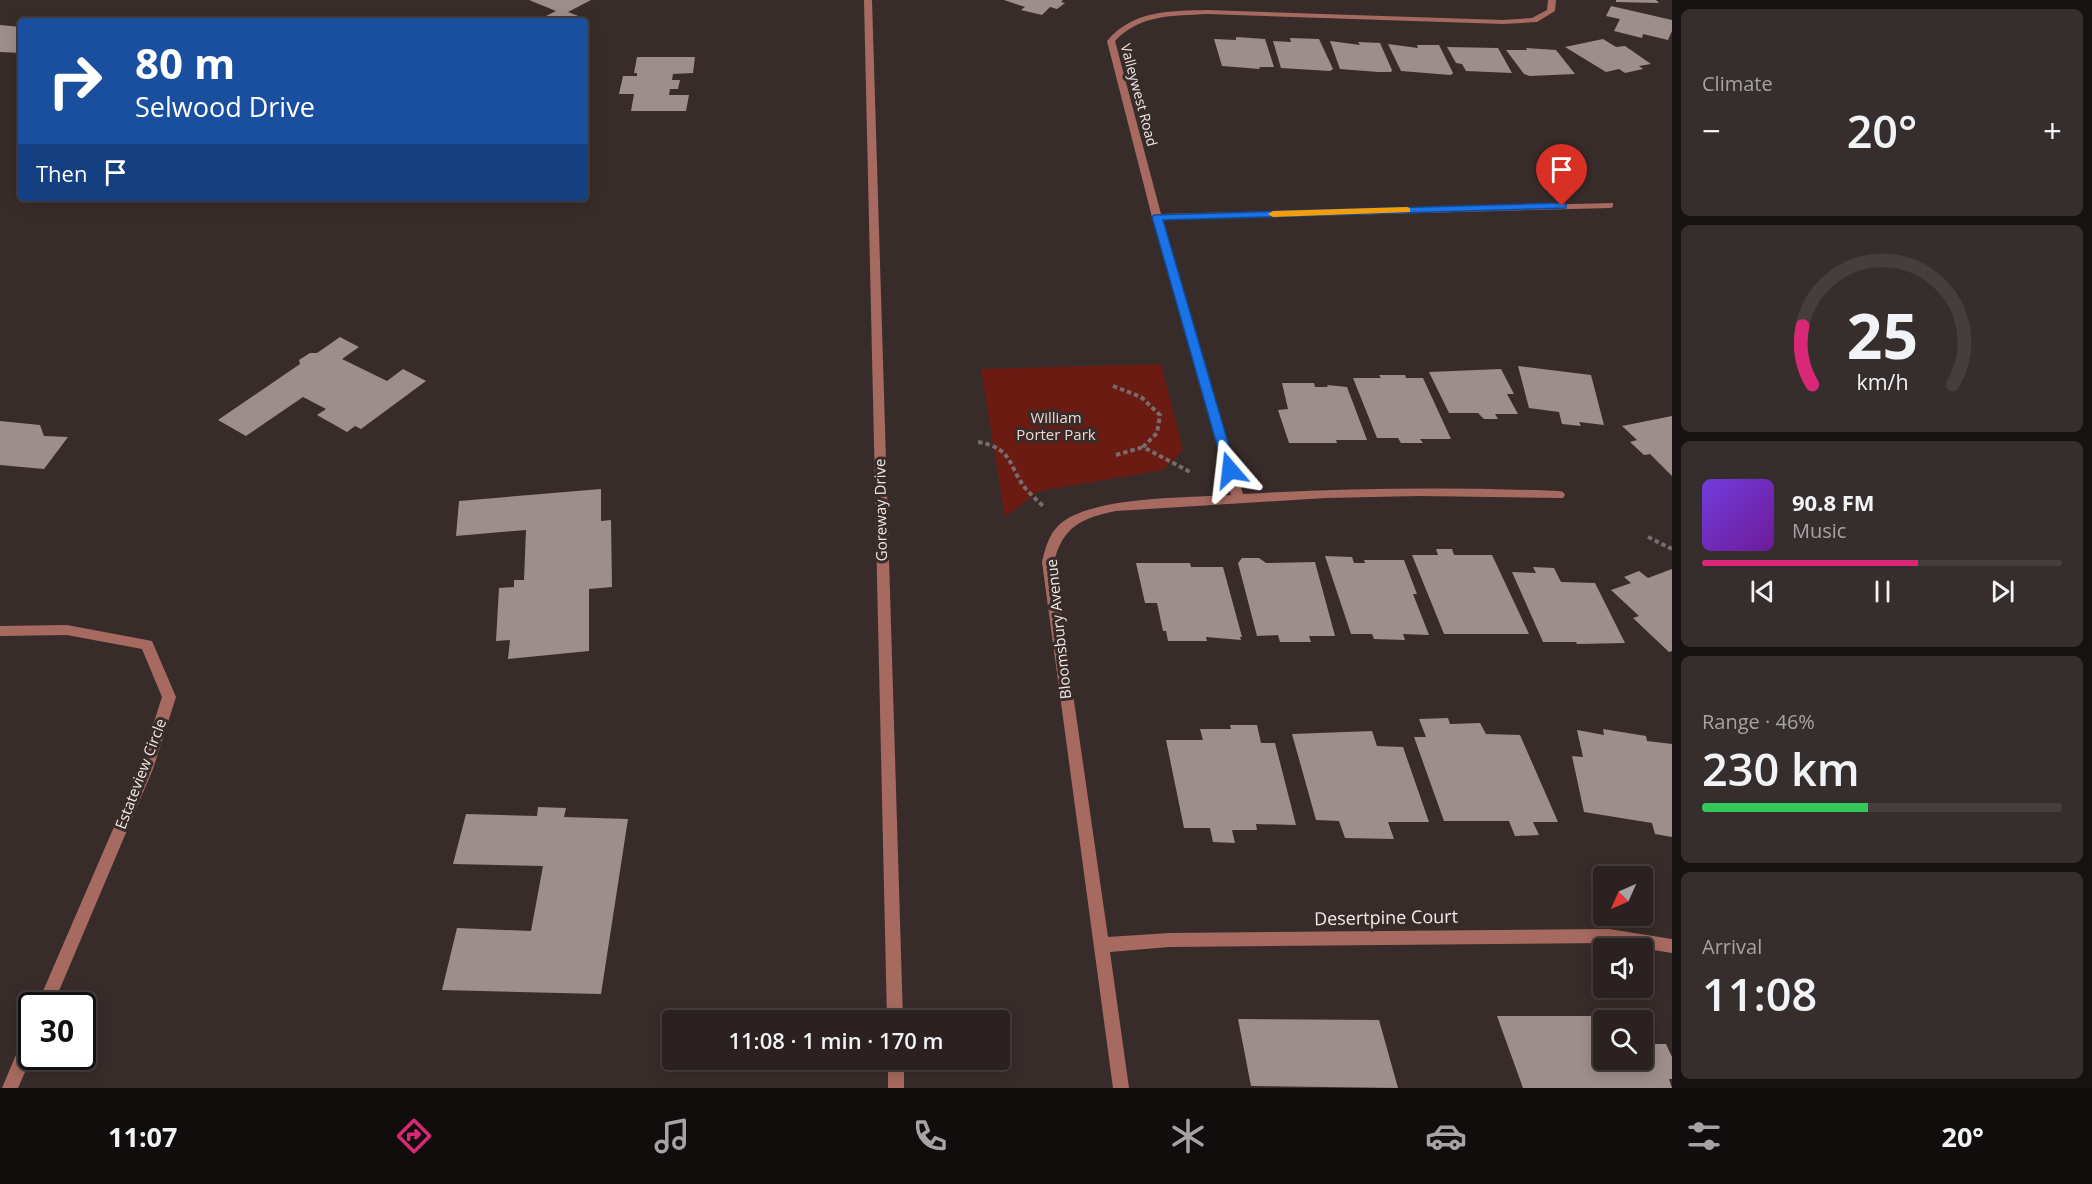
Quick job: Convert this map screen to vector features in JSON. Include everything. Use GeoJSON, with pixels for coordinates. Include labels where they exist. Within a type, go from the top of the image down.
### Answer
{"type":"FeatureCollection","features":[{"type":"Feature","properties":{"kind":"street","name":"Goreway Drive"},"geometry":{"type":"LineString","coordinates":[[868,0],[895,1010]]}},
{"type":"Feature","properties":{"kind":"street","name":"Valleywest Road"},"geometry":{"type":"LineString","coordinates":[[1238,498],[1157,217],[1111,41],[1121,28],[1140,19],[1159,15],[1207,12],[1503,22],[1534,20],[1551,11],[1552,0]]}},
{"type":"Feature","properties":{"kind":"street"},"geometry":{"type":"LineString","coordinates":[[1157,217],[1610,205]]}},
{"type":"Feature","properties":{"kind":"street","name":"Bloomsbury Avenue"},"geometry":{"type":"LineString","coordinates":[[1121,1088],[1048,562],[1056,535],[1073,519],[1108,508],[1290,494],[1477,491],[1559,495]]}},
{"type":"Feature","properties":{"kind":"street","name":"Estateview Circle"},"geometry":{"type":"LineString","coordinates":[[0,631],[67,630],[147,645],[169,697],[146,769],[51,992]]}},
{"type":"Feature","properties":{"kind":"street","name":"Desertpine Court"},"geometry":{"type":"LineString","coordinates":[[1100,945],[1169,940],[1609,936],[1672,946]]}},
{"type":"Feature","properties":{"kind":"street"},"geometry":{"type":"LineString","coordinates":[[10,1088],[18,1069]]}},
{"type":"Feature","properties":{"kind":"street"},"geometry":{"type":"LineString","coordinates":[[896,1070],[896,1088]]}},
{"type":"Feature","properties":{"kind":"path"},"geometry":{"type":"LineString","coordinates":[[1113,386],[1141,398],[1160,415],[1161,427],[1155,437],[1143,447],[1116,455]]}},
{"type":"Feature","properties":{"kind":"path"},"geometry":{"type":"LineString","coordinates":[[978,442],[990,444],[1010,458],[1025,488],[1043,506]]}},
{"type":"Feature","properties":{"kind":"path"},"geometry":{"type":"LineString","coordinates":[[1143,447],[1192,473]]}},
{"type":"Feature","properties":{"kind":"path"},"geometry":{"type":"LineString","coordinates":[[1648,537],[1672,549]]}},
{"type":"Feature","properties":{"kind":"green space","name":"William Porter Park"},"geometry":{"type":"Polygon","coordinates":[[[1161,364],[1183,450],[1163,470],[1039,491],[1005,517],[981,369],[1161,364]]]}},
{"type":"Feature","properties":{"kind":"building"},"geometry":{"type":"Polygon","coordinates":[[[529,0],[591,0],[568,12],[581,17],[579,18],[542,18],[556,11],[529,0]]]}},
{"type":"Feature","properties":{"kind":"building"},"geometry":{"type":"Polygon","coordinates":[[[1004,0],[1063,0],[1061,2],[1065,3],[1057,9],[1050,7],[1042,15],[1021,10],[1025,7],[1004,0]]]}},
{"type":"Feature","properties":{"kind":"building"},"geometry":{"type":"Polygon","coordinates":[[[1616,0],[1656,0],[1659,3],[1616,2],[1616,0]]]}},
{"type":"Feature","properties":{"kind":"building"},"geometry":{"type":"Polygon","coordinates":[[[1611,6],[1672,20],[1672,31],[1668,40],[1643,34],[1642,38],[1614,31],[1620,19],[1606,16],[1611,6]]]}},
{"type":"Feature","properties":{"kind":"building"},"geometry":{"type":"Polygon","coordinates":[[[0,25],[18,27],[18,53],[0,52],[0,25]]]}},
{"type":"Feature","properties":{"kind":"building"},"geometry":{"type":"Polygon","coordinates":[[[1236,37],[1265,39],[1274,67],[1259,67],[1260,69],[1222,66],[1214,39],[1236,40],[1236,37]]]}},
{"type":"Feature","properties":{"kind":"building"},"geometry":{"type":"Polygon","coordinates":[[[1290,38],[1319,39],[1333,69],[1330,71],[1281,68],[1273,41],[1291,42],[1290,38]]]}},
{"type":"Feature","properties":{"kind":"building"},"geometry":{"type":"Polygon","coordinates":[[[1603,39],[1616,47],[1625,46],[1651,64],[1639,66],[1643,69],[1625,73],[1619,69],[1606,72],[1565,47],[1603,39]]]}},
{"type":"Feature","properties":{"kind":"building"},"geometry":{"type":"Polygon","coordinates":[[[1330,41],[1360,45],[1358,42],[1380,43],[1392,70],[1391,72],[1378,72],[1340,69],[1330,41]]]}},
{"type":"Feature","properties":{"kind":"building"},"geometry":{"type":"Polygon","coordinates":[[[1388,44],[1418,48],[1417,45],[1439,45],[1453,73],[1451,75],[1401,71],[1388,44]]]}},
{"type":"Feature","properties":{"kind":"building"},"geometry":{"type":"Polygon","coordinates":[[[1447,47],[1498,48],[1512,73],[1466,71],[1462,64],[1456,63],[1447,47]]]}},
{"type":"Feature","properties":{"kind":"building"},"geometry":{"type":"Polygon","coordinates":[[[1526,48],[1556,50],[1575,74],[1530,76],[1524,74],[1506,50],[1527,50],[1526,48]]]}},
{"type":"Feature","properties":{"kind":"building"},"geometry":{"type":"Polygon","coordinates":[[[637,57],[695,57],[693,73],[673,74],[672,80],[680,80],[678,89],[670,89],[669,95],[689,95],[686,111],[631,111],[634,94],[619,94],[623,76],[637,76],[637,73],[634,73],[637,57]]]}},
{"type":"Feature","properties":{"kind":"building"},"geometry":{"type":"Polygon","coordinates":[[[340,337],[359,347],[342,359],[387,381],[403,369],[426,381],[361,429],[355,426],[347,432],[317,415],[326,409],[303,397],[246,436],[218,420],[300,364],[299,360],[310,353],[317,353],[340,337]]]}},
{"type":"Feature","properties":{"kind":"building"},"geometry":{"type":"Polygon","coordinates":[[[1518,366],[1591,375],[1604,425],[1579,422],[1581,426],[1562,424],[1559,412],[1529,408],[1518,366]]]}},
{"type":"Feature","properties":{"kind":"building"},"geometry":{"type":"Polygon","coordinates":[[[1501,369],[1514,394],[1507,394],[1518,414],[1495,414],[1498,419],[1484,419],[1478,413],[1449,413],[1429,372],[1501,369]]]}},
{"type":"Feature","properties":{"kind":"building"},"geometry":{"type":"Polygon","coordinates":[[[1379,375],[1423,378],[1451,439],[1420,439],[1423,443],[1401,443],[1398,438],[1377,438],[1353,378],[1381,378],[1379,375]]]}},
{"type":"Feature","properties":{"kind":"building"},"geometry":{"type":"Polygon","coordinates":[[[1282,383],[1314,383],[1315,387],[1328,387],[1327,385],[1347,387],[1367,440],[1336,440],[1337,443],[1289,443],[1278,410],[1288,409],[1282,383]]]}},
{"type":"Feature","properties":{"kind":"building"},"geometry":{"type":"Polygon","coordinates":[[[1672,416],[1672,476],[1650,454],[1644,455],[1630,442],[1637,440],[1622,426],[1672,416]]]}},
{"type":"Feature","properties":{"kind":"building"},"geometry":{"type":"Polygon","coordinates":[[[0,421],[40,425],[44,436],[68,437],[44,469],[0,465],[0,421]]]}},
{"type":"Feature","properties":{"kind":"building"},"geometry":{"type":"Polygon","coordinates":[[[601,489],[601,521],[611,520],[612,587],[589,589],[589,651],[508,659],[510,640],[496,641],[499,588],[514,587],[514,580],[524,580],[526,530],[456,536],[459,501],[601,489]]]}},
{"type":"Feature","properties":{"kind":"building"},"geometry":{"type":"Polygon","coordinates":[[[1436,549],[1452,549],[1454,555],[1492,555],[1529,634],[1444,634],[1412,555],[1438,555],[1436,549]]]}},
{"type":"Feature","properties":{"kind":"building"},"geometry":{"type":"Polygon","coordinates":[[[1325,556],[1352,557],[1354,563],[1365,563],[1364,560],[1404,560],[1417,594],[1413,594],[1429,635],[1403,634],[1405,640],[1374,639],[1372,634],[1351,634],[1325,556]]]}},
{"type":"Feature","properties":{"kind":"building"},"geometry":{"type":"Polygon","coordinates":[[[1242,558],[1259,558],[1266,563],[1315,562],[1335,636],[1309,636],[1311,642],[1280,642],[1278,635],[1257,636],[1238,563],[1242,558]]]}},
{"type":"Feature","properties":{"kind":"building"},"geometry":{"type":"Polygon","coordinates":[[[1136,563],[1190,563],[1191,567],[1223,567],[1241,640],[1206,637],[1207,641],[1168,641],[1166,631],[1163,631],[1157,603],[1145,603],[1136,563]]]}},
{"type":"Feature","properties":{"kind":"building"},"geometry":{"type":"Polygon","coordinates":[[[1533,567],[1554,568],[1561,582],[1595,583],[1625,643],[1543,642],[1512,572],[1536,573],[1533,567]]]}},
{"type":"Feature","properties":{"kind":"building"},"geometry":{"type":"Polygon","coordinates":[[[1672,569],[1672,651],[1669,652],[1633,618],[1639,616],[1611,590],[1631,583],[1624,577],[1639,571],[1648,578],[1672,569]]]}},
{"type":"Feature","properties":{"kind":"building"},"geometry":{"type":"Polygon","coordinates":[[[1448,718],[1450,724],[1480,723],[1486,734],[1520,735],[1558,822],[1533,822],[1539,835],[1515,836],[1509,821],[1444,821],[1414,737],[1426,737],[1419,719],[1448,718]]]}},
{"type":"Feature","properties":{"kind":"building"},"geometry":{"type":"Polygon","coordinates":[[[1230,725],[1257,725],[1261,743],[1275,743],[1296,825],[1256,824],[1257,830],[1232,830],[1235,843],[1213,842],[1210,828],[1184,828],[1166,740],[1203,740],[1200,729],[1231,729],[1230,725]]]}},
{"type":"Feature","properties":{"kind":"building"},"geometry":{"type":"Polygon","coordinates":[[[1603,729],[1646,736],[1647,741],[1672,744],[1672,837],[1655,834],[1652,823],[1584,812],[1572,756],[1583,757],[1577,730],[1604,735],[1603,729]]]}},
{"type":"Feature","properties":{"kind":"building"},"geometry":{"type":"Polygon","coordinates":[[[1372,731],[1377,746],[1403,747],[1429,822],[1388,822],[1394,839],[1345,838],[1339,821],[1316,820],[1292,734],[1372,731]]]}},
{"type":"Feature","properties":{"kind":"building"},"geometry":{"type":"Polygon","coordinates":[[[538,807],[566,808],[564,817],[628,819],[601,994],[442,990],[457,928],[531,931],[543,866],[453,864],[466,814],[537,816],[538,807]]]}},
{"type":"Feature","properties":{"kind":"building"},"geometry":{"type":"Polygon","coordinates":[[[1497,1016],[1593,1016],[1593,1070],[1653,1070],[1653,1040],[1655,1044],[1666,1044],[1672,1057],[1672,1079],[1669,1079],[1672,1088],[1523,1088],[1497,1016]]]}},
{"type":"Feature","properties":{"kind":"building"},"geometry":{"type":"Polygon","coordinates":[[[1238,1019],[1379,1020],[1398,1088],[1251,1086],[1238,1019]]]}},
{"type":"Feature","properties":{"kind":"slow traffic"},"geometry":{"type":"LineString","coordinates":[[1273,214],[1407,210]]}},
{"type":"Feature","properties":{"kind":"route"},"geometry":{"type":"LineString","coordinates":[[1230,470],[1157,217],[1562,206]]}}]}
